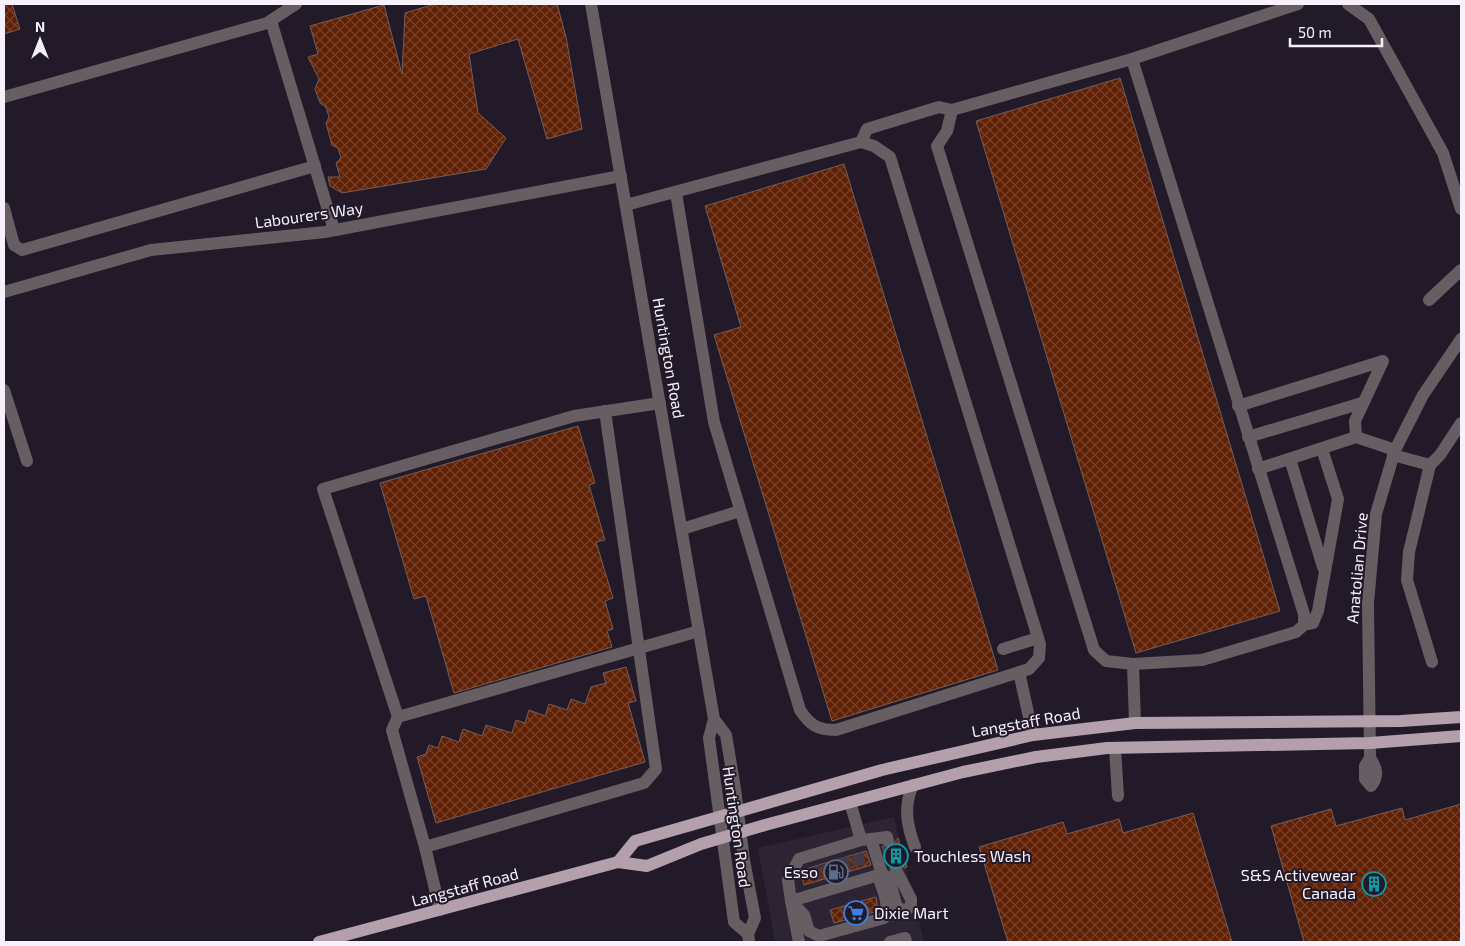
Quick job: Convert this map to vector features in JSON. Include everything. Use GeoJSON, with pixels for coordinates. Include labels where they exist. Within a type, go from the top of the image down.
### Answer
{"type":"FeatureCollection","features":[{"type":"Feature","properties":{"kind":"main road","name":"Langstaff Road"},"geometry":{"type":"LineString","coordinates":[[618,862],[636,841],[882,770],[1032,735],[1135,723],[1371,721],[1461,717]]}},
{"type":"Feature","properties":{"kind":"main road","name":"Langstaff Road"},"geometry":{"type":"LineString","coordinates":[[319,942],[618,862],[647,866],[721,838],[963,772],[1036,757],[1115,748],[1370,743],[1461,736]]}},
{"type":"Feature","properties":{"kind":"street"},"geometry":{"type":"LineString","coordinates":[[4,97],[271,21],[296,4]]}},
{"type":"Feature","properties":{"kind":"street","name":"Huntington Road"},"geometry":{"type":"LineString","coordinates":[[591,4],[714,719],[709,738],[721,838],[734,922],[749,938]]}},
{"type":"Feature","properties":{"kind":"street"},"geometry":{"type":"LineString","coordinates":[[860,142],[867,129],[940,107],[952,110],[1132,60],[1298,4]]}},
{"type":"Feature","properties":{"kind":"street"},"geometry":{"type":"LineString","coordinates":[[1348,4],[1369,18],[1443,153],[1461,209]]}},
{"type":"Feature","properties":{"kind":"street"},"geometry":{"type":"LineString","coordinates":[[271,21],[334,230]]}},
{"type":"Feature","properties":{"kind":"street"},"geometry":{"type":"LineString","coordinates":[[1132,60],[1304,614],[1304,625]]}},
{"type":"Feature","properties":{"kind":"street"},"geometry":{"type":"LineString","coordinates":[[952,110],[947,131],[937,146],[1094,650],[1106,661],[1133,664],[1202,660],[1296,632],[1304,625],[1313,623],[1318,611],[1338,499],[1322,449]]}},
{"type":"Feature","properties":{"kind":"street"},"geometry":{"type":"LineString","coordinates":[[626,204],[676,193],[860,142],[874,146],[890,157],[1038,638],[1039,658],[1029,669],[836,730],[822,730],[810,724],[800,710],[714,422],[676,193]]}},
{"type":"Feature","properties":{"kind":"street"},"geometry":{"type":"LineString","coordinates":[[4,208],[14,245],[22,250],[314,166]]}},
{"type":"Feature","properties":{"kind":"street","name":"Labourers Way"},"geometry":{"type":"LineString","coordinates":[[4,292],[151,250],[334,230],[621,176]]}},
{"type":"Feature","properties":{"kind":"street"},"geometry":{"type":"LineString","coordinates":[[1428,300],[1461,270]]}},
{"type":"Feature","properties":{"kind":"street","name":"Anatolian Drive"},"geometry":{"type":"LineString","coordinates":[[1371,791],[1365,779],[1365,766],[1370,758],[1368,603],[1376,514],[1394,452],[1423,395],[1461,339]]}},
{"type":"Feature","properties":{"kind":"street"},"geometry":{"type":"LineString","coordinates":[[1238,406],[1383,361],[1355,421],[1356,437]]}},
{"type":"Feature","properties":{"kind":"street"},"geometry":{"type":"LineString","coordinates":[[4,390],[27,460]]}},
{"type":"Feature","properties":{"kind":"street"},"geometry":{"type":"LineString","coordinates":[[440,910],[426,847],[392,730],[398,717],[322,489],[574,416],[660,403]]}},
{"type":"Feature","properties":{"kind":"street"},"geometry":{"type":"LineString","coordinates":[[1248,437],[1362,403]]}},
{"type":"Feature","properties":{"kind":"street"},"geometry":{"type":"LineString","coordinates":[[426,847],[644,783],[656,769],[605,411]]}},
{"type":"Feature","properties":{"kind":"street"},"geometry":{"type":"LineString","coordinates":[[1432,662],[1408,580],[1409,552],[1430,465],[1440,455],[1461,423]]}},
{"type":"Feature","properties":{"kind":"street"},"geometry":{"type":"LineString","coordinates":[[1258,469],[1356,437],[1430,465]]}},
{"type":"Feature","properties":{"kind":"street"},"geometry":{"type":"LineString","coordinates":[[1290,459],[1324,569]]}},
{"type":"Feature","properties":{"kind":"street"},"geometry":{"type":"LineString","coordinates":[[682,529],[740,511]]}},
{"type":"Feature","properties":{"kind":"street"},"geometry":{"type":"LineString","coordinates":[[398,717],[699,631]]}},
{"type":"Feature","properties":{"kind":"street"},"geometry":{"type":"LineString","coordinates":[[1003,649],[1038,638]]}},
{"type":"Feature","properties":{"kind":"street"},"geometry":{"type":"LineString","coordinates":[[1133,664],[1135,723]]}},
{"type":"Feature","properties":{"kind":"street"},"geometry":{"type":"LineString","coordinates":[[1019,672],[1032,735]]}},
{"type":"Feature","properties":{"kind":"street","name":"Huntington Road"},"geometry":{"type":"LineString","coordinates":[[714,719],[726,735],[740,833],[755,918],[749,938]]}},
{"type":"Feature","properties":{"kind":"street"},"geometry":{"type":"LineString","coordinates":[[1115,748],[1118,796]]}},
{"type":"Feature","properties":{"kind":"street"},"geometry":{"type":"LineString","coordinates":[[913,785],[907,801],[907,816],[915,847]]}},
{"type":"Feature","properties":{"kind":"street"},"geometry":{"type":"LineString","coordinates":[[791,901],[804,915],[809,931],[819,936],[884,918],[887,904],[880,875],[861,844],[850,802]]}},
{"type":"Feature","properties":{"kind":"street"},"geometry":{"type":"LineString","coordinates":[[799,942],[788,880],[799,859],[811,861],[886,837],[888,841]]}},
{"type":"Feature","properties":{"kind":"street"},"geometry":{"type":"LineString","coordinates":[[791,901],[819,887],[848,878],[862,874],[880,875],[889,878],[897,908],[905,910],[911,908],[911,899],[896,870]]}},
{"type":"Feature","properties":{"kind":"street"},"geometry":{"type":"LineString","coordinates":[[890,942],[905,938],[906,942]]}},
{"type":"Feature","properties":{"kind":"shaded area"},"geometry":{"type":"Polygon","coordinates":[[[894,817],[924,942],[775,942],[758,848],[894,817]]]}},
{"type":"Feature","properties":{"kind":"building"},"geometry":{"type":"Polygon","coordinates":[[[4,4],[12,4],[20,29],[4,34],[4,4]]]}},
{"type":"Feature","properties":{"kind":"building"},"geometry":{"type":"Polygon","coordinates":[[[435,4],[557,4],[566,37],[582,129],[547,139],[518,39],[469,54],[478,113],[506,138],[486,169],[342,193],[330,186],[328,177],[340,177],[336,163],[341,158],[338,148],[332,145],[326,123],[329,117],[326,107],[320,103],[315,89],[319,79],[308,57],[318,54],[310,26],[384,5],[402,74],[405,13],[435,4]]]}},
{"type":"Feature","properties":{"kind":"building"},"geometry":{"type":"Polygon","coordinates":[[[1120,78],[1280,611],[1136,653],[976,121],[1120,78]]]}},
{"type":"Feature","properties":{"kind":"building"},"geometry":{"type":"Polygon","coordinates":[[[844,164],[998,670],[832,721],[714,335],[741,327],[705,206],[844,164]]]}},
{"type":"Feature","properties":{"kind":"building"},"geometry":{"type":"Polygon","coordinates":[[[578,426],[595,483],[589,485],[605,540],[596,542],[613,598],[605,601],[613,629],[607,631],[612,647],[454,693],[426,596],[414,599],[380,483],[578,426]]]}},
{"type":"Feature","properties":{"kind":"building"},"geometry":{"type":"Polygon","coordinates":[[[626,667],[636,701],[628,703],[645,762],[436,823],[417,757],[426,754],[429,745],[438,748],[442,736],[459,742],[463,729],[482,736],[486,725],[512,733],[516,720],[525,723],[529,710],[545,716],[549,704],[567,710],[571,699],[585,704],[591,687],[606,683],[603,673],[626,667]]]}},
{"type":"Feature","properties":{"kind":"building","name":"S&S Activewear Canada"},"geometry":{"type":"Polygon","coordinates":[[[1461,804],[1461,942],[1304,942],[1271,826],[1331,809],[1336,826],[1402,808],[1405,820],[1461,804]]]}},
{"type":"Feature","properties":{"kind":"building"},"geometry":{"type":"Polygon","coordinates":[[[1193,813],[1232,942],[1008,942],[979,847],[1063,822],[1067,834],[1119,819],[1123,833],[1193,813]]]}},
{"type":"Feature","properties":{"kind":"building","name":"Touchless Wash"},"geometry":{"type":"Polygon","coordinates":[[[898,838],[907,867],[904,868],[897,862],[889,866],[882,846],[890,849],[898,838]]]}},
{"type":"Feature","properties":{"kind":"building"},"geometry":{"type":"Polygon","coordinates":[[[866,851],[871,865],[804,885],[802,870],[866,851]]]}},
{"type":"Feature","properties":{"kind":"building","name":"Dixie Mart"},"geometry":{"type":"Polygon","coordinates":[[[876,897],[878,911],[834,923],[830,910],[876,897]]]}},
{"type":"Feature","properties":{"kind":"tunnel"},"geometry":{"type":"LineString","coordinates":[[888,841],[896,870]]}},
{"type":"Feature","properties":{"kind":"tunnel"},"geometry":{"type":"LineString","coordinates":[[857,854],[861,868]]}},
{"type":"Feature","properties":{"kind":"tunnel"},"geometry":{"type":"LineString","coordinates":[[842,858],[846,872]]}},
{"type":"Feature","properties":{"kind":"tunnel"},"geometry":{"type":"LineString","coordinates":[[827,863],[831,877]]}},
{"type":"Feature","properties":{"kind":"tunnel"},"geometry":{"type":"LineString","coordinates":[[813,867],[817,881]]}},
{"type":"Feature","properties":{"kind":"place","name":"Touchless Wash"},"geometry":{"type":"Point","coordinates":[896,856]}},
{"type":"Feature","properties":{"kind":"place","name":"Esso"},"geometry":{"type":"Point","coordinates":[836,872]}},
{"type":"Feature","properties":{"kind":"place","name":"S&S Activewear Canada"},"geometry":{"type":"Point","coordinates":[1374,884]}},
{"type":"Feature","properties":{"kind":"place","name":"Dixie Mart"},"geometry":{"type":"Point","coordinates":[856,913]}}]}
